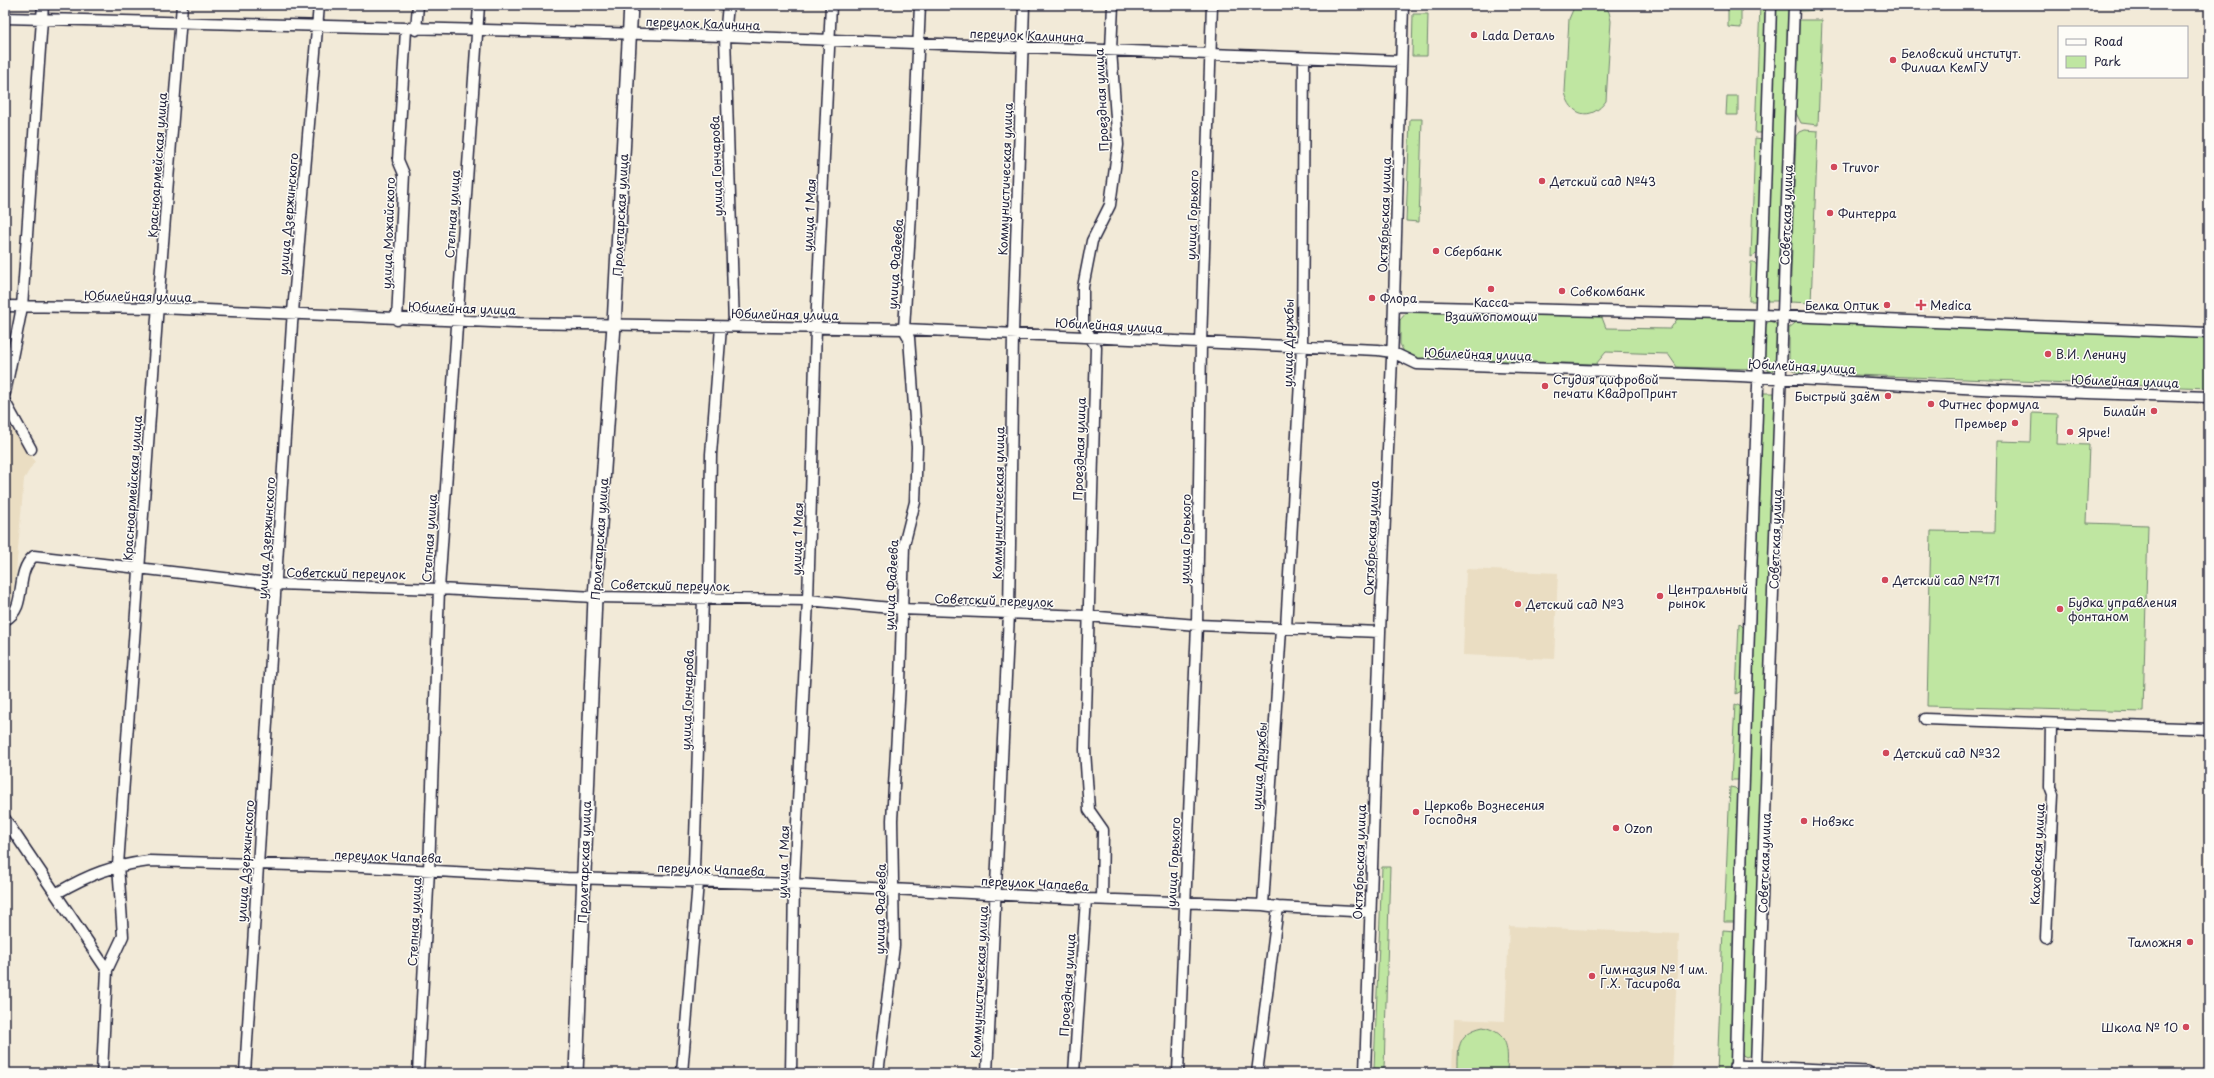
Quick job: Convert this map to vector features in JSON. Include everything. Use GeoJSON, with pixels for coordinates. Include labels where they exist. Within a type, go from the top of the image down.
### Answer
{"type":"FeatureCollection","features":[{"type":"Feature","properties":{"kind":"main road","name":"Пролетарская улица"},"geometry":{"type":"LineString","coordinates":[[576,1073],[595,597],[614,325],[631,5]]}},
{"type":"Feature","properties":{"kind":"main road"},"geometry":{"type":"LineString","coordinates":[[1736,1070],[1867,1073]]}},
{"type":"Feature","properties":{"kind":"street"},"geometry":{"type":"LineString","coordinates":[[5,393],[22,307],[43,5]]}},
{"type":"Feature","properties":{"kind":"street","name":"Красноармейская улица"},"geometry":{"type":"LineString","coordinates":[[107,970],[123,936],[118,865],[182,5]]}},
{"type":"Feature","properties":{"kind":"street","name":"улица Дзержинского"},"geometry":{"type":"LineString","coordinates":[[245,1073],[293,314],[319,5]]}},
{"type":"Feature","properties":{"kind":"street","name":"улица Можайского"},"geometry":{"type":"LineString","coordinates":[[397,320],[404,174],[398,160],[411,30],[418,5]]}},
{"type":"Feature","properties":{"kind":"street","name":"Степная улица"},"geometry":{"type":"LineString","coordinates":[[418,1073],[430,870],[439,589],[479,5]]}},
{"type":"Feature","properties":{"kind":"street","name":"улица Гончарова"},"geometry":{"type":"LineString","coordinates":[[728,5],[726,36],[734,326]]}},
{"type":"Feature","properties":{"kind":"street","name":"улица 1 Мая"},"geometry":{"type":"LineString","coordinates":[[791,1073],[794,884],[808,600],[816,328],[831,5]]}},
{"type":"Feature","properties":{"kind":"street","name":"улица Фадеева"},"geometry":{"type":"LineString","coordinates":[[878,1073],[894,946],[895,889],[892,820],[900,684],[904,544],[916,502],[918,447],[909,338],[904,329],[911,214],[920,5]]}},
{"type":"Feature","properties":{"kind":"street","name":"Коммунистическая улица"},"geometry":{"type":"LineString","coordinates":[[987,1073],[997,894],[1009,614],[1014,334],[1024,5]]}},
{"type":"Feature","properties":{"kind":"street","name":"Проездная улица"},"geometry":{"type":"LineString","coordinates":[[1102,899],[1103,830],[1088,810],[1085,750],[1087,616],[1096,347],[1083,324],[1083,286],[1092,241],[1110,205],[1118,145],[1111,50],[1112,5]]}},
{"type":"Feature","properties":{"kind":"street","name":"улица Горького"},"geometry":{"type":"LineString","coordinates":[[1178,1073],[1184,903],[1197,625],[1201,343],[1212,5]]}},
{"type":"Feature","properties":{"kind":"street","name":"Октябрьская улица"},"geometry":{"type":"LineString","coordinates":[[1365,1073],[1380,632],[1394,306],[1403,5]]}},
{"type":"Feature","properties":{"kind":"street","name":"Советская улица"},"geometry":{"type":"LineString","coordinates":[[1736,1070],[1742,816],[1762,316],[1771,5]]}},
{"type":"Feature","properties":{"kind":"street","name":"Советская улица"},"geometry":{"type":"LineString","coordinates":[[1756,1070],[1782,379],[1782,316],[1794,5]]}},
{"type":"Feature","properties":{"kind":"street","name":"переулок Калинина"},"geometry":{"type":"LineString","coordinates":[[5,18],[181,21],[411,30],[726,36],[1401,61]]}},
{"type":"Feature","properties":{"kind":"street","name":"улица Дружбы"},"geometry":{"type":"LineString","coordinates":[[1263,905],[1302,346],[1304,58]]}},
{"type":"Feature","properties":{"kind":"street","name":"Юбилейная улица"},"geometry":{"type":"LineString","coordinates":[[5,306],[159,308],[397,320],[721,327],[904,329],[1089,336],[1201,343],[1302,346],[1392,352],[1417,364],[1759,377],[2000,390],[2209,397]]}},
{"type":"Feature","properties":{"kind":"street"},"geometry":{"type":"LineString","coordinates":[[1394,306],[1782,316],[2209,333]]}},
{"type":"Feature","properties":{"kind":"street","name":"улица Гончарова"},"geometry":{"type":"LineString","coordinates":[[682,1073],[698,882],[694,868],[703,599],[709,585],[711,454],[721,327]]}},
{"type":"Feature","properties":{"kind":"street"},"geometry":{"type":"LineString","coordinates":[[5,402],[31,449]]}},
{"type":"Feature","properties":{"kind":"street","name":"Советский переулок"},"geometry":{"type":"LineString","coordinates":[[5,620],[11,616],[18,604],[21,577],[26,563],[34,556],[139,570],[276,584],[439,589],[595,597],[808,600],[901,609],[1087,616],[1197,625],[1380,632]]}},
{"type":"Feature","properties":{"kind":"street"},"geometry":{"type":"LineString","coordinates":[[1925,719],[2209,729]]}},
{"type":"Feature","properties":{"kind":"street","name":"Каховская улица"},"geometry":{"type":"LineString","coordinates":[[2046,937],[2053,796],[2050,787],[2051,724]]}},
{"type":"Feature","properties":{"kind":"street"},"geometry":{"type":"LineString","coordinates":[[5,819],[57,893],[107,970],[102,1073]]}},
{"type":"Feature","properties":{"kind":"street","name":"переулок Чапаева"},"geometry":{"type":"LineString","coordinates":[[57,893],[87,876],[118,865],[149,861],[430,870],[583,878],[794,884],[1086,899],[1263,905],[1278,908],[1371,912]]}},
{"type":"Feature","properties":{"kind":"street","name":"Проездная улица"},"geometry":{"type":"LineString","coordinates":[[1074,1073],[1086,899]]}},
{"type":"Feature","properties":{"kind":"street"},"geometry":{"type":"LineString","coordinates":[[1257,1073],[1278,908]]}},
{"type":"Feature","properties":{"kind":"shaded area"},"geometry":{"type":"Polygon","coordinates":[[[5,420],[35,461],[24,479],[16,573],[9,611],[5,614],[5,420]]]}},
{"type":"Feature","properties":{"kind":"shaded area"},"geometry":{"type":"Polygon","coordinates":[[[1466,569],[1558,573],[1554,659],[1463,655],[1466,569]]]}},
{"type":"Feature","properties":{"kind":"shaded area","name":"Гимназия № 1 им. Г.Х. Тасирова"},"geometry":{"type":"Polygon","coordinates":[[[1509,926],[1679,934],[1672,1073],[1452,1073],[1454,1019],[1505,1021],[1509,926]]]}},
{"type":"Feature","properties":{"kind":"green space"},"geometry":{"type":"Polygon","coordinates":[[[1575,5],[1604,5],[1609,12],[1611,21],[1606,101],[1600,108],[1588,114],[1576,111],[1571,106],[1565,92],[1569,19],[1575,5]]]}},
{"type":"Feature","properties":{"kind":"green space"},"geometry":{"type":"Polygon","coordinates":[[[1760,5],[1768,5],[1763,133],[1755,133],[1760,5]]]}},
{"type":"Feature","properties":{"kind":"green space"},"geometry":{"type":"Polygon","coordinates":[[[1774,5],[1789,5],[1780,301],[1766,301],[1774,5]]]}},
{"type":"Feature","properties":{"kind":"green space"},"geometry":{"type":"Polygon","coordinates":[[[1800,5],[1822,5],[1822,10],[1800,11],[1800,5]]]}},
{"type":"Feature","properties":{"kind":"green space"},"geometry":{"type":"Polygon","coordinates":[[[1728,8],[1741,8],[1741,28],[1728,27],[1728,8]]]}},
{"type":"Feature","properties":{"kind":"green space"},"geometry":{"type":"Polygon","coordinates":[[[1413,14],[1428,14],[1427,56],[1412,56],[1413,14]]]}},
{"type":"Feature","properties":{"kind":"green space"},"geometry":{"type":"Polygon","coordinates":[[[1799,20],[1822,20],[1818,125],[1801,123],[1796,113],[1799,20]]]}},
{"type":"Feature","properties":{"kind":"green space"},"geometry":{"type":"Polygon","coordinates":[[[1727,96],[1738,96],[1738,115],[1726,115],[1727,96]]]}},
{"type":"Feature","properties":{"kind":"green space"},"geometry":{"type":"Polygon","coordinates":[[[1410,119],[1422,119],[1419,222],[1406,221],[1410,119]]]}},
{"type":"Feature","properties":{"kind":"green space"},"geometry":{"type":"Polygon","coordinates":[[[1804,130],[1818,131],[1811,303],[1790,302],[1796,136],[1799,132],[1804,130]]]}},
{"type":"Feature","properties":{"kind":"green space"},"geometry":{"type":"Polygon","coordinates":[[[1755,138],[1762,139],[1762,251],[1751,257],[1755,138]]]}},
{"type":"Feature","properties":{"kind":"green space"},"geometry":{"type":"Polygon","coordinates":[[[1751,262],[1754,262],[1759,268],[1760,301],[1749,301],[1751,262]]]}},
{"type":"Feature","properties":{"kind":"green space"},"geometry":{"type":"Polygon","coordinates":[[[1413,310],[1601,315],[1606,328],[1670,329],[1678,318],[1756,321],[1755,369],[1677,367],[1668,354],[1606,352],[1596,364],[1414,358],[1404,352],[1400,344],[1400,320],[1406,313],[1413,310]]]}},
{"type":"Feature","properties":{"kind":"green space"},"geometry":{"type":"Polygon","coordinates":[[[1799,320],[2209,335],[2209,388],[1799,373],[1791,369],[1789,363],[1789,328],[1799,320]]]}},
{"type":"Feature","properties":{"kind":"green space"},"geometry":{"type":"Polygon","coordinates":[[[1769,321],[1775,323],[1777,326],[1776,367],[1772,371],[1768,371],[1764,366],[1765,326],[1769,321]]]}},
{"type":"Feature","properties":{"kind":"green space"},"geometry":{"type":"Polygon","coordinates":[[[1763,393],[1775,393],[1753,1051],[1751,1055],[1746,1057],[1741,1054],[1739,1049],[1763,393]]]}},
{"type":"Feature","properties":{"kind":"green space"},"geometry":{"type":"Polygon","coordinates":[[[2032,413],[2058,414],[2057,444],[2089,445],[2086,523],[2148,525],[2143,712],[1927,706],[1931,531],[1995,532],[1997,441],[2031,442],[2032,413]]]}},
{"type":"Feature","properties":{"kind":"green space"},"geometry":{"type":"Polygon","coordinates":[[[1739,623],[1747,631],[1745,689],[1736,694],[1739,623]]]}},
{"type":"Feature","properties":{"kind":"green space"},"geometry":{"type":"Polygon","coordinates":[[[1735,704],[1744,708],[1741,780],[1731,780],[1735,704]]]}},
{"type":"Feature","properties":{"kind":"green space"},"geometry":{"type":"Polygon","coordinates":[[[1730,787],[1735,788],[1741,794],[1736,922],[1724,922],[1730,787]]]}},
{"type":"Feature","properties":{"kind":"green space"},"geometry":{"type":"Polygon","coordinates":[[[1382,867],[1390,867],[1384,1069],[1374,1068],[1382,867]]]}},
{"type":"Feature","properties":{"kind":"green space"},"geometry":{"type":"Polygon","coordinates":[[[1723,930],[1736,931],[1731,1073],[1717,1073],[1723,930]]]}},
{"type":"Feature","properties":{"kind":"green space"},"geometry":{"type":"Polygon","coordinates":[[[1483,1027],[1498,1033],[1503,1038],[1507,1050],[1507,1073],[1458,1073],[1460,1043],[1468,1033],[1483,1027]]]}},
{"type":"Feature","properties":{"kind":"place","name":"Lada Dеталь"},"geometry":{"type":"Point","coordinates":[1474,35]}},
{"type":"Feature","properties":{"kind":"place","name":"Беловский институт. Филиал КемГУ"},"geometry":{"type":"Point","coordinates":[1893,60]}},
{"type":"Feature","properties":{"kind":"place","name":"Truvor"},"geometry":{"type":"Point","coordinates":[1834,167]}},
{"type":"Feature","properties":{"kind":"place","name":"Детский сад №43"},"geometry":{"type":"Point","coordinates":[1542,181]}},
{"type":"Feature","properties":{"kind":"place","name":"Финтерра"},"geometry":{"type":"Point","coordinates":[1830,213]}},
{"type":"Feature","properties":{"kind":"place","name":"Сбербанк"},"geometry":{"type":"Point","coordinates":[1436,251]}},
{"type":"Feature","properties":{"kind":"place","name":"Касса Взаимопомощи"},"geometry":{"type":"Point","coordinates":[1491,289]}},
{"type":"Feature","properties":{"kind":"place","name":"Совкомбанк"},"geometry":{"type":"Point","coordinates":[1562,291]}},
{"type":"Feature","properties":{"kind":"place","name":"Флора"},"geometry":{"type":"Point","coordinates":[1372,298]}},
{"type":"Feature","properties":{"kind":"place","name":"Белка Оптик"},"geometry":{"type":"Point","coordinates":[1887,305]}},
{"type":"Feature","properties":{"kind":"place","name":"Mеdica"},"geometry":{"type":"Point","coordinates":[1921,305]}},
{"type":"Feature","properties":{"kind":"place","name":"В.И. Ленину"},"geometry":{"type":"Point","coordinates":[2048,354]}},
{"type":"Feature","properties":{"kind":"place","name":"Студия цифровой печати КвадроПринт"},"geometry":{"type":"Point","coordinates":[1545,386]}},
{"type":"Feature","properties":{"kind":"place","name":"Быстрый заём"},"geometry":{"type":"Point","coordinates":[1888,396]}},
{"type":"Feature","properties":{"kind":"place","name":"Фитнес формула"},"geometry":{"type":"Point","coordinates":[1931,404]}},
{"type":"Feature","properties":{"kind":"place","name":"Билайн"},"geometry":{"type":"Point","coordinates":[2154,411]}},
{"type":"Feature","properties":{"kind":"place","name":"Премьер"},"geometry":{"type":"Point","coordinates":[2015,423]}},
{"type":"Feature","properties":{"kind":"place","name":"Ярче!"},"geometry":{"type":"Point","coordinates":[2070,432]}},
{"type":"Feature","properties":{"kind":"place","name":"Детский сад №171"},"geometry":{"type":"Point","coordinates":[1885,580]}},
{"type":"Feature","properties":{"kind":"place","name":"Центральный рынок"},"geometry":{"type":"Point","coordinates":[1660,596]}},
{"type":"Feature","properties":{"kind":"place","name":"Детский сад №3"},"geometry":{"type":"Point","coordinates":[1518,604]}},
{"type":"Feature","properties":{"kind":"place","name":"Будка управления фонтаном"},"geometry":{"type":"Point","coordinates":[2060,609]}},
{"type":"Feature","properties":{"kind":"place","name":"Детский сад №32"},"geometry":{"type":"Point","coordinates":[1886,753]}},
{"type":"Feature","properties":{"kind":"place","name":"Церковь Вознесения Господня"},"geometry":{"type":"Point","coordinates":[1416,812]}},
{"type":"Feature","properties":{"kind":"place","name":"Новэкс"},"geometry":{"type":"Point","coordinates":[1804,821]}},
{"type":"Feature","properties":{"kind":"place","name":"Ozon"},"geometry":{"type":"Point","coordinates":[1616,828]}},
{"type":"Feature","properties":{"kind":"place","name":"Таможня"},"geometry":{"type":"Point","coordinates":[2190,942]}},
{"type":"Feature","properties":{"kind":"place","name":"Гимназия № 1 им. Г.Х. Тасирова"},"geometry":{"type":"Point","coordinates":[1592,976]}},
{"type":"Feature","properties":{"kind":"place","name":"Школа № 10"},"geometry":{"type":"Point","coordinates":[2186,1027]}}]}
